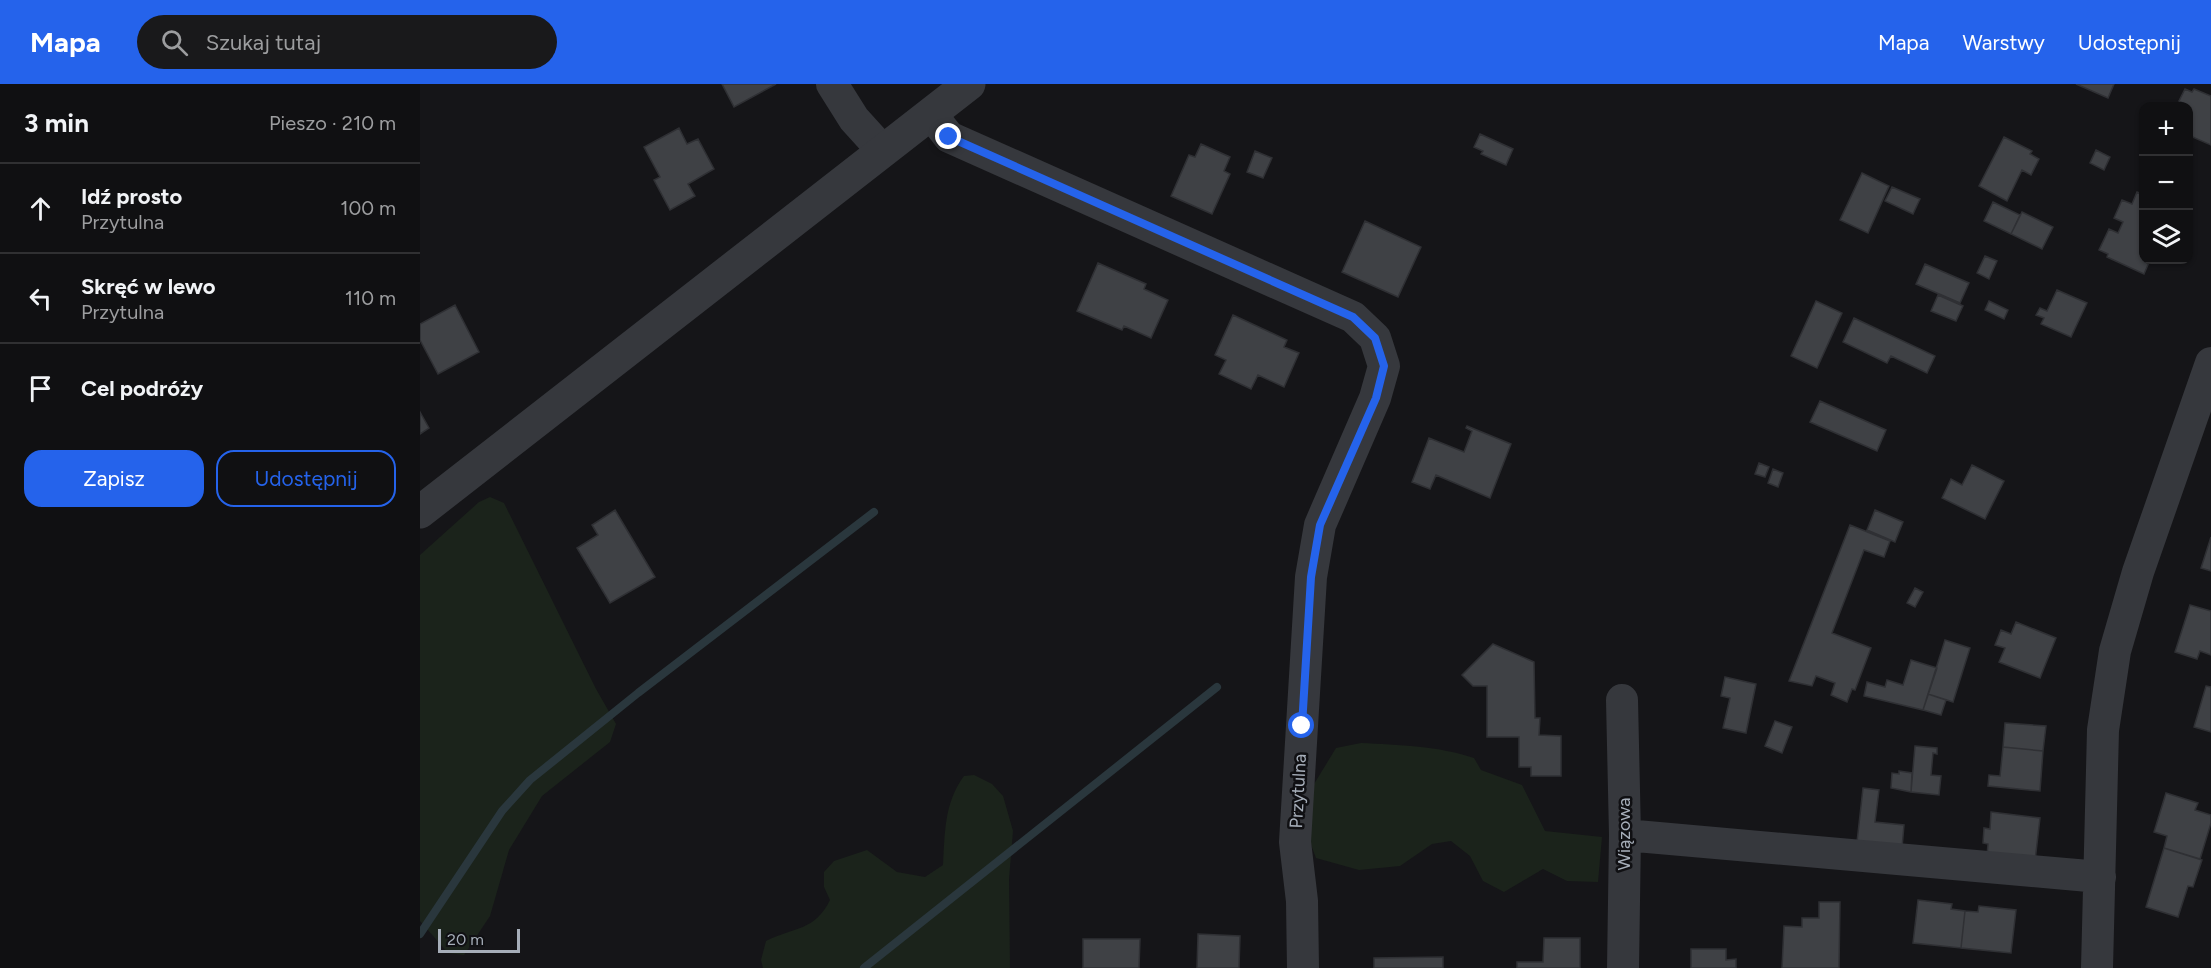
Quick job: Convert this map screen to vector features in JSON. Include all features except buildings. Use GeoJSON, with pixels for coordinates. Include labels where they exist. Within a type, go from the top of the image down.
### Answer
{"type":"FeatureCollection","features":[{"type":"Feature","properties":{"kind":"street"},"geometry":{"type":"LineString","coordinates":[[832,84],[854,119],[883,151]]}},
{"type":"Feature","properties":{"kind":"street"},"geometry":{"type":"LineString","coordinates":[[420,512],[969,84]]}},
{"type":"Feature","properties":{"kind":"street","name":"Przytulna"},"geometry":{"type":"LineString","coordinates":[[931,114],[949,137],[1353,317],[1375,338],[1384,366],[1376,398],[1320,525],[1311,577],[1295,842],[1302,901],[1303,968]]}},
{"type":"Feature","properties":{"kind":"street"},"geometry":{"type":"LineString","coordinates":[[2097,968],[2104,712],[2115,651],[2138,572],[2211,363]]}},
{"type":"Feature","properties":{"kind":"street","name":"Wiązowa"},"geometry":{"type":"LineString","coordinates":[[1622,700],[1625,835],[1623,968]]}},
{"type":"Feature","properties":{"kind":"street"},"geometry":{"type":"LineString","coordinates":[[1625,835],[2100,877]]}},
{"type":"Feature","properties":{"kind":"shaded area"},"geometry":{"type":"Polygon","coordinates":[[[490,497],[504,503],[596,689],[616,724],[610,742],[542,796],[509,850],[490,916],[464,955],[448,953],[420,921],[420,555],[479,502],[490,497]]]}},
{"type":"Feature","properties":{"kind":"shaded area"},"geometry":{"type":"Polygon","coordinates":[[[1361,743],[1418,747],[1461,754],[1474,758],[1481,770],[1522,785],[1545,831],[1602,837],[1598,882],[1567,881],[1543,869],[1504,892],[1483,881],[1470,856],[1451,841],[1432,844],[1400,866],[1359,870],[1316,858],[1306,831],[1311,789],[1336,748],[1361,743]]]}},
{"type":"Feature","properties":{"kind":"shaded area"},"geometry":{"type":"Polygon","coordinates":[[[974,775],[992,784],[1003,796],[1013,831],[1009,879],[1010,968],[763,968],[761,960],[766,941],[811,923],[824,910],[830,900],[824,887],[824,872],[834,861],[867,850],[897,872],[925,877],[943,865],[949,808],[957,786],[964,776],[974,775]]]}},
{"type":"Feature","properties":{"kind":"waterway"},"geometry":{"type":"LineString","coordinates":[[420,934],[502,811],[530,780],[638,693],[874,512]]}},
{"type":"Feature","properties":{"kind":"waterway"},"geometry":{"type":"LineString","coordinates":[[864,968],[1217,687]]}},
{"type":"Feature","properties":{"kind":"route"},"geometry":{"type":"LineString","coordinates":[[949,137],[1353,317],[1375,338],[1384,366],[1376,398],[1320,525],[1311,577],[1302,726]]}}]}
